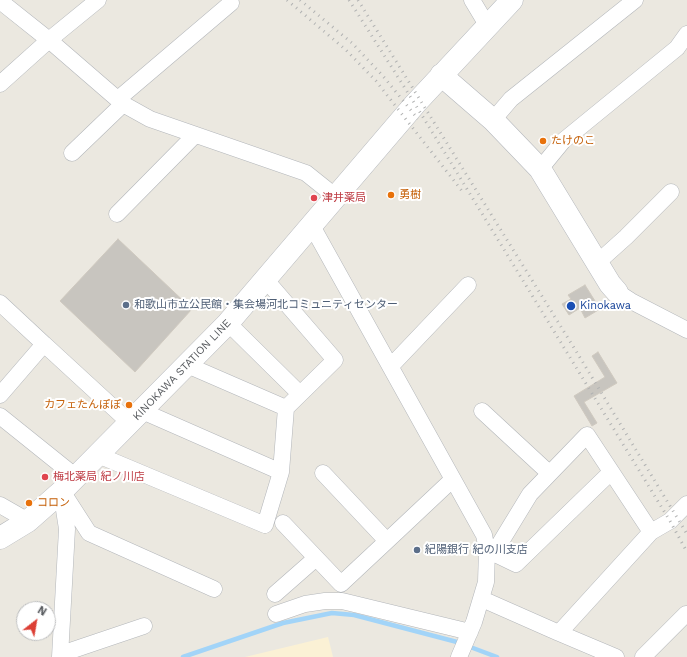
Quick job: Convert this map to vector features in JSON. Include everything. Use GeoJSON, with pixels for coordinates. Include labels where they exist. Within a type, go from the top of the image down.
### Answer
{"type":"FeatureCollection","features":[{"type":"Feature","properties":{"kind":"main road","name":"KINOKAWA STATION LINE"},"geometry":{"type":"LineString","coordinates":[[0,538],[28,521],[69,484],[228,323],[442,75],[512,0]]}},
{"type":"Feature","properties":{"kind":"main road"},"geometry":{"type":"LineString","coordinates":[[442,75],[493,120],[540,169],[597,263],[617,292]]}},
{"type":"Feature","properties":{"kind":"street"},"geometry":{"type":"LineString","coordinates":[[0,84],[49,40],[98,0]]}},
{"type":"Feature","properties":{"kind":"street"},"geometry":{"type":"LineString","coordinates":[[472,0],[488,24]]}},
{"type":"Feature","properties":{"kind":"street"},"geometry":{"type":"LineString","coordinates":[[493,120],[511,99],[635,0]]}},
{"type":"Feature","properties":{"kind":"street"},"geometry":{"type":"LineString","coordinates":[[0,1],[49,40],[120,102],[150,119],[306,173],[336,197]]}},
{"type":"Feature","properties":{"kind":"street"},"geometry":{"type":"LineString","coordinates":[[72,153],[120,102],[232,3]]}},
{"type":"Feature","properties":{"kind":"street"},"geometry":{"type":"LineString","coordinates":[[540,169],[564,141],[677,48],[687,34]]}},
{"type":"Feature","properties":{"kind":"street"},"geometry":{"type":"LineString","coordinates":[[117,214],[195,135]]}},
{"type":"Feature","properties":{"kind":"street"},"geometry":{"type":"LineString","coordinates":[[597,263],[626,237],[671,192]]}},
{"type":"Feature","properties":{"kind":"street"},"geometry":{"type":"LineString","coordinates":[[312,226],[484,535],[490,551],[516,564],[611,472]]}},
{"type":"Feature","properties":{"kind":"street"},"geometry":{"type":"LineString","coordinates":[[98,455],[265,525],[281,472],[286,408],[335,360],[266,280]]}},
{"type":"Feature","properties":{"kind":"street"},"geometry":{"type":"LineString","coordinates":[[391,366],[468,286]]}},
{"type":"Feature","properties":{"kind":"street"},"geometry":{"type":"LineString","coordinates":[[617,292],[631,302],[687,330]]}},
{"type":"Feature","properties":{"kind":"street"},"geometry":{"type":"LineString","coordinates":[[0,303],[44,344],[136,417],[281,472]]}},
{"type":"Feature","properties":{"kind":"street"},"geometry":{"type":"LineString","coordinates":[[228,323],[300,394]]}},
{"type":"Feature","properties":{"kind":"street"},"geometry":{"type":"LineString","coordinates":[[0,395],[44,344]]}},
{"type":"Feature","properties":{"kind":"street"},"geometry":{"type":"LineString","coordinates":[[187,365],[286,408]]}},
{"type":"Feature","properties":{"kind":"street"},"geometry":{"type":"LineString","coordinates":[[482,411],[549,473]]}},
{"type":"Feature","properties":{"kind":"street"},"geometry":{"type":"LineString","coordinates":[[0,416],[69,484],[89,533],[214,589]]}},
{"type":"Feature","properties":{"kind":"street"},"geometry":{"type":"LineString","coordinates":[[276,614],[305,604],[325,601],[342,601],[464,644],[482,599],[490,551],[530,494],[586,435],[651,532]]}},
{"type":"Feature","properties":{"kind":"street"},"geometry":{"type":"LineString","coordinates":[[323,473],[387,541]]}},
{"type":"Feature","properties":{"kind":"street"},"geometry":{"type":"LineString","coordinates":[[283,523],[341,584],[453,479]]}},
{"type":"Feature","properties":{"kind":"street"},"geometry":{"type":"LineString","coordinates":[[69,484],[61,655],[144,626]]}},
{"type":"Feature","properties":{"kind":"street"},"geometry":{"type":"LineString","coordinates":[[559,633],[651,532],[670,521],[687,504]]}},
{"type":"Feature","properties":{"kind":"street"},"geometry":{"type":"LineString","coordinates":[[0,505],[28,521]]}},
{"type":"Feature","properties":{"kind":"street"},"geometry":{"type":"LineString","coordinates":[[275,594],[316,558]]}},
{"type":"Feature","properties":{"kind":"street"},"geometry":{"type":"LineString","coordinates":[[482,599],[616,657]]}},
{"type":"Feature","properties":{"kind":"street"},"geometry":{"type":"LineString","coordinates":[[643,657],[686,614]]}},
{"type":"Feature","properties":{"kind":"shaded area"},"geometry":{"type":"Polygon","coordinates":[[[328,637],[333,657],[245,657],[328,637]]]}},
{"type":"Feature","properties":{"kind":"building","name":"和歌山市立公民館・集会場河北コミュニティセンター"},"geometry":{"type":"Polygon","coordinates":[[[118,239],[192,309],[135,372],[60,301],[118,239]]]}},
{"type":"Feature","properties":{"kind":"building"},"geometry":{"type":"Polygon","coordinates":[[[585,285],[600,309],[585,318],[580,308],[569,315],[562,304],[571,299],[568,295],[585,285]]]}},
{"type":"Feature","properties":{"kind":"building"},"geometry":{"type":"Polygon","coordinates":[[[598,352],[617,383],[584,402],[597,423],[592,426],[574,396],[605,377],[592,356],[598,352]]]}},
{"type":"Feature","properties":{"kind":"waterway"},"geometry":{"type":"LineString","coordinates":[[183,657],[283,623],[332,613],[354,615],[457,642],[497,657]]}},
{"type":"Feature","properties":{"kind":"railway"},"geometry":{"type":"LineString","coordinates":[[287,0],[346,50],[376,81],[462,191]]}},
{"type":"Feature","properties":{"kind":"railway"},"geometry":{"type":"LineString","coordinates":[[300,0],[352,43],[383,76],[418,119]]}},
{"type":"Feature","properties":{"kind":"railway"},"geometry":{"type":"LineString","coordinates":[[349,0],[415,104],[670,521],[687,552]]}},
{"type":"Feature","properties":{"kind":"railway"},"geometry":{"type":"LineString","coordinates":[[358,0],[576,351],[687,534]]}},
{"type":"Feature","properties":{"kind":"place","name":"たけのこ"},"geometry":{"type":"Point","coordinates":[543,141]}},
{"type":"Feature","properties":{"kind":"place","name":"勇樹"},"geometry":{"type":"Point","coordinates":[391,195]}},
{"type":"Feature","properties":{"kind":"place","name":"津井薬局"},"geometry":{"type":"Point","coordinates":[314,198]}},
{"type":"Feature","properties":{"kind":"place","name":"和歌山市立公民館・集会場河北コミュニティセンター"},"geometry":{"type":"Point","coordinates":[126,305]}},
{"type":"Feature","properties":{"kind":"place","name":"Kinokawa"},"geometry":{"type":"Point","coordinates":[571,306]}},
{"type":"Feature","properties":{"kind":"place","name":"カフェたんぽぽ"},"geometry":{"type":"Point","coordinates":[129,405]}},
{"type":"Feature","properties":{"kind":"place","name":"梅北薬局 紀ノ川店"},"geometry":{"type":"Point","coordinates":[45,477]}},
{"type":"Feature","properties":{"kind":"place","name":"コロン"},"geometry":{"type":"Point","coordinates":[29,503]}},
{"type":"Feature","properties":{"kind":"place","name":"紀陽銀行 紀の川支店"},"geometry":{"type":"Point","coordinates":[417,550]}}]}
